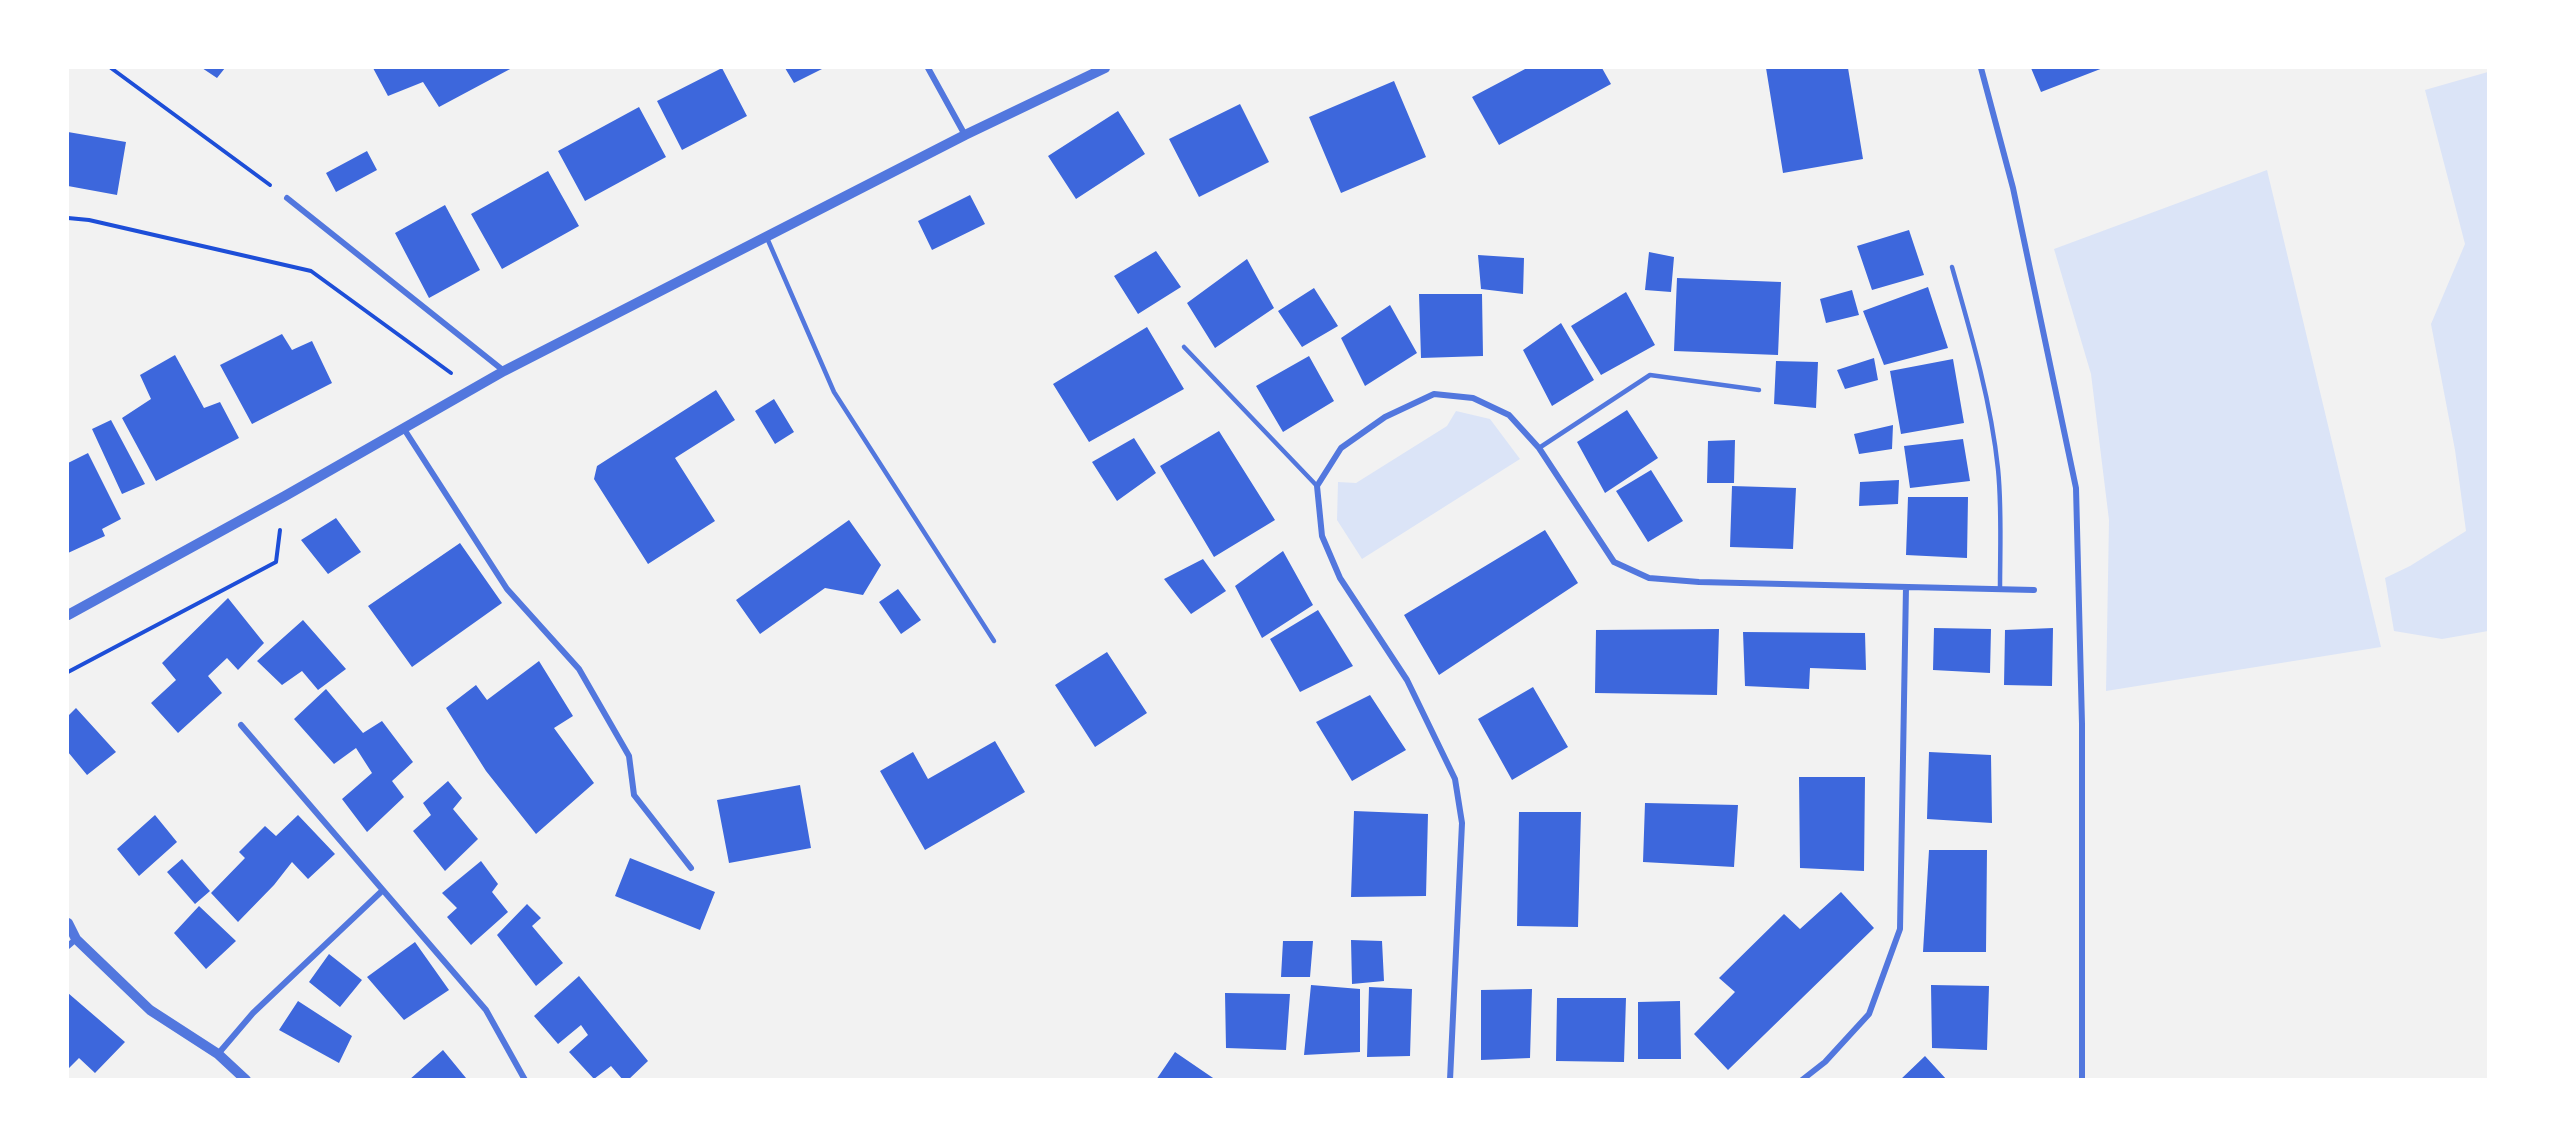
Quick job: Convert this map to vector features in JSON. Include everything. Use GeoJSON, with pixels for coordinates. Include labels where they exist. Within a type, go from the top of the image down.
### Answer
{"type":"FeatureCollection","features":[{"type":"Feature","properties":{"kind":"street"},"geometry":{"type":"LineString","coordinates":[[928,68],[965,135]]}},
{"type":"Feature","properties":{"kind":"street"},"geometry":{"type":"LineString","coordinates":[[68,615],[504,372],[965,135],[1105,68]]}},
{"type":"Feature","properties":{"kind":"street"},"geometry":{"type":"LineString","coordinates":[[1981,68],[2013,188],[2076,488],[2082,724],[2082,1080]]}},
{"type":"Feature","properties":{"kind":"street"},"geometry":{"type":"LineString","coordinates":[[287,198],[504,372]]}},
{"type":"Feature","properties":{"kind":"street"},"geometry":{"type":"LineString","coordinates":[[1450,1080],[1462,823],[1455,779],[1407,680],[1340,578],[1322,536],[1317,486],[1341,448],[1385,417],[1434,394],[1473,398],[1509,415],[1539,448],[1614,562],[1649,578],[1699,582],[2034,590]]}},
{"type":"Feature","properties":{"kind":"street"},"geometry":{"type":"LineString","coordinates":[[404,429],[507,589],[579,669],[630,756],[634,795],[691,868]]}},
{"type":"Feature","properties":{"kind":"street"},"geometry":{"type":"LineString","coordinates":[[1802,1080],[1825,1062],[1869,1014],[1900,929],[1906,587]]}},
{"type":"Feature","properties":{"kind":"street"},"geometry":{"type":"LineString","coordinates":[[241,725],[486,1010],[525,1080]]}},
{"type":"Feature","properties":{"kind":"street"},"geometry":{"type":"LineString","coordinates":[[218,1054],[253,1013],[383,890]]}},
{"type":"Feature","properties":{"kind":"street"},"geometry":{"type":"LineString","coordinates":[[68,923],[72,943],[150,1010],[218,1054],[246,1080]]}},
{"type":"Feature","properties":{"kind":"lane"},"geometry":{"type":"LineString","coordinates":[[767,238],[834,392],[994,641]]}},
{"type":"Feature","properties":{"kind":"lane"},"geometry":{"type":"LineString","coordinates":[[1952,267],[1986,399],[1998,469],[2001,533],[2000,589]]}},
{"type":"Feature","properties":{"kind":"lane"},"geometry":{"type":"LineString","coordinates":[[1184,347],[1317,486]]}},
{"type":"Feature","properties":{"kind":"lane"},"geometry":{"type":"LineString","coordinates":[[1539,448],[1650,375],[1759,390]]}},
{"type":"Feature","properties":{"kind":"path"},"geometry":{"type":"LineString","coordinates":[[111,68],[287,198]]}},
{"type":"Feature","properties":{"kind":"path"},"geometry":{"type":"LineString","coordinates":[[68,218],[311,271],[472,389]]}},
{"type":"Feature","properties":{"kind":"path"},"geometry":{"type":"LineString","coordinates":[[68,672],[276,562],[285,496]]}},
{"type":"Feature","properties":{"kind":"shaded area"},"geometry":{"type":"Polygon","coordinates":[[[2488,72],[2488,631],[2442,639],[2394,631],[2385,578],[2410,566],[2466,531],[2455,450],[2431,324],[2465,244],[2425,90],[2488,72]]]}},
{"type":"Feature","properties":{"kind":"shaded area"},"geometry":{"type":"Polygon","coordinates":[[[2267,170],[2381,647],[2106,691],[2109,520],[2091,374],[2054,249],[2267,170]]]}},
{"type":"Feature","properties":{"kind":"shaded area"},"geometry":{"type":"Polygon","coordinates":[[[1456,411],[1490,419],[1520,459],[1362,559],[1337,520],[1338,482],[1356,483],[1447,426],[1456,411]]]}},
{"type":"Feature","properties":{"kind":"building"},"geometry":{"type":"Polygon","coordinates":[[[202,68],[225,68],[217,78],[202,68]]]}},
{"type":"Feature","properties":{"kind":"building"},"geometry":{"type":"Polygon","coordinates":[[[373,68],[512,68],[439,107],[423,82],[388,96],[373,68]]]}},
{"type":"Feature","properties":{"kind":"building"},"geometry":{"type":"Polygon","coordinates":[[[722,68],[747,116],[682,150],[657,101],[722,68]]]}},
{"type":"Feature","properties":{"kind":"building"},"geometry":{"type":"Polygon","coordinates":[[[785,68],[824,68],[794,83],[785,68]]]}},
{"type":"Feature","properties":{"kind":"building"},"geometry":{"type":"Polygon","coordinates":[[[1527,68],[1602,68],[1611,84],[1499,145],[1472,97],[1527,68]]]}},
{"type":"Feature","properties":{"kind":"building"},"geometry":{"type":"Polygon","coordinates":[[[1766,68],[1848,68],[1863,159],[1783,173],[1766,68]]]}},
{"type":"Feature","properties":{"kind":"building"},"geometry":{"type":"Polygon","coordinates":[[[2031,68],[2103,68],[2041,92],[2031,68]]]}},
{"type":"Feature","properties":{"kind":"building"},"geometry":{"type":"Polygon","coordinates":[[[1394,81],[1426,157],[1341,193],[1309,117],[1394,81]]]}},
{"type":"Feature","properties":{"kind":"building"},"geometry":{"type":"Polygon","coordinates":[[[1240,104],[1269,162],[1199,197],[1169,139],[1240,104]]]}},
{"type":"Feature","properties":{"kind":"building"},"geometry":{"type":"Polygon","coordinates":[[[639,107],[666,157],[585,201],[558,151],[639,107]]]}},
{"type":"Feature","properties":{"kind":"building"},"geometry":{"type":"Polygon","coordinates":[[[1118,111],[1145,154],[1076,199],[1048,156],[1118,111]]]}},
{"type":"Feature","properties":{"kind":"building"},"geometry":{"type":"Polygon","coordinates":[[[68,132],[126,142],[117,195],[68,186],[68,132]]]}},
{"type":"Feature","properties":{"kind":"building"},"geometry":{"type":"Polygon","coordinates":[[[367,151],[377,170],[336,192],[326,173],[367,151]]]}},
{"type":"Feature","properties":{"kind":"building"},"geometry":{"type":"Polygon","coordinates":[[[548,171],[579,226],[502,269],[471,214],[548,171]]]}},
{"type":"Feature","properties":{"kind":"building"},"geometry":{"type":"Polygon","coordinates":[[[970,195],[985,224],[932,250],[918,221],[970,195]]]}},
{"type":"Feature","properties":{"kind":"building"},"geometry":{"type":"Polygon","coordinates":[[[445,205],[480,270],[429,298],[395,233],[445,205]]]}},
{"type":"Feature","properties":{"kind":"building"},"geometry":{"type":"Polygon","coordinates":[[[1909,230],[1924,275],[1872,290],[1857,246],[1909,230]]]}},
{"type":"Feature","properties":{"kind":"building"},"geometry":{"type":"Polygon","coordinates":[[[1156,251],[1181,287],[1138,314],[1114,276],[1156,251]]]}},
{"type":"Feature","properties":{"kind":"building"},"geometry":{"type":"Polygon","coordinates":[[[1649,252],[1674,257],[1671,292],[1645,290],[1649,252]]]}},
{"type":"Feature","properties":{"kind":"building"},"geometry":{"type":"Polygon","coordinates":[[[1478,255],[1524,258],[1523,294],[1481,289],[1478,255]]]}},
{"type":"Feature","properties":{"kind":"building"},"geometry":{"type":"Polygon","coordinates":[[[1247,259],[1274,308],[1215,348],[1187,303],[1247,259]]]}},
{"type":"Feature","properties":{"kind":"building"},"geometry":{"type":"Polygon","coordinates":[[[1677,278],[1781,282],[1778,355],[1674,351],[1677,278]]]}},
{"type":"Feature","properties":{"kind":"building"},"geometry":{"type":"Polygon","coordinates":[[[1928,287],[1948,348],[1884,365],[1863,311],[1928,287]]]}},
{"type":"Feature","properties":{"kind":"building"},"geometry":{"type":"Polygon","coordinates":[[[1314,288],[1338,326],[1302,347],[1278,311],[1314,288]]]}},
{"type":"Feature","properties":{"kind":"building"},"geometry":{"type":"Polygon","coordinates":[[[1852,290],[1859,315],[1826,323],[1820,299],[1852,290]]]}},
{"type":"Feature","properties":{"kind":"building"},"geometry":{"type":"Polygon","coordinates":[[[1626,292],[1655,345],[1601,375],[1571,326],[1626,292]]]}},
{"type":"Feature","properties":{"kind":"building"},"geometry":{"type":"Polygon","coordinates":[[[1419,294],[1482,294],[1483,356],[1421,358],[1419,294]]]}},
{"type":"Feature","properties":{"kind":"building"},"geometry":{"type":"Polygon","coordinates":[[[1390,305],[1417,353],[1365,386],[1341,338],[1390,305]]]}},
{"type":"Feature","properties":{"kind":"building"},"geometry":{"type":"Polygon","coordinates":[[[1561,323],[1594,380],[1552,406],[1523,350],[1561,323]]]}},
{"type":"Feature","properties":{"kind":"building"},"geometry":{"type":"Polygon","coordinates":[[[1147,327],[1184,389],[1089,442],[1053,384],[1147,327]]]}},
{"type":"Feature","properties":{"kind":"building"},"geometry":{"type":"Polygon","coordinates":[[[282,334],[292,350],[312,341],[332,383],[252,424],[220,365],[282,334]]]}},
{"type":"Feature","properties":{"kind":"building"},"geometry":{"type":"Polygon","coordinates":[[[175,355],[204,408],[220,402],[239,438],[156,481],[122,418],[151,399],[140,375],[175,355]]]}},
{"type":"Feature","properties":{"kind":"building"},"geometry":{"type":"Polygon","coordinates":[[[1309,356],[1334,401],[1283,432],[1256,386],[1309,356]]]}},
{"type":"Feature","properties":{"kind":"building"},"geometry":{"type":"Polygon","coordinates":[[[1874,358],[1878,380],[1845,389],[1837,370],[1874,358]]]}},
{"type":"Feature","properties":{"kind":"building"},"geometry":{"type":"Polygon","coordinates":[[[1953,359],[1964,423],[1901,434],[1890,371],[1953,359]]]}},
{"type":"Feature","properties":{"kind":"building"},"geometry":{"type":"Polygon","coordinates":[[[1776,361],[1818,362],[1816,408],[1774,404],[1776,361]]]}},
{"type":"Feature","properties":{"kind":"building"},"geometry":{"type":"Polygon","coordinates":[[[716,390],[735,420],[675,458],[715,521],[648,564],[594,479],[597,466],[716,390]]]}},
{"type":"Feature","properties":{"kind":"building"},"geometry":{"type":"Polygon","coordinates":[[[774,399],[794,432],[775,444],[755,411],[774,399]]]}},
{"type":"Feature","properties":{"kind":"building"},"geometry":{"type":"Polygon","coordinates":[[[1627,410],[1658,458],[1605,493],[1577,442],[1627,410]]]}},
{"type":"Feature","properties":{"kind":"building"},"geometry":{"type":"Polygon","coordinates":[[[111,420],[145,484],[122,494],[92,429],[111,420]]]}},
{"type":"Feature","properties":{"kind":"building"},"geometry":{"type":"Polygon","coordinates":[[[1893,425],[1892,449],[1859,454],[1854,434],[1893,425]]]}},
{"type":"Feature","properties":{"kind":"building"},"geometry":{"type":"Polygon","coordinates":[[[1219,431],[1275,520],[1214,557],[1160,466],[1219,431]]]}},
{"type":"Feature","properties":{"kind":"building"},"geometry":{"type":"Polygon","coordinates":[[[1134,438],[1156,473],[1117,501],[1092,462],[1134,438]]]}},
{"type":"Feature","properties":{"kind":"building"},"geometry":{"type":"Polygon","coordinates":[[[1963,439],[1970,481],[1910,488],[1904,446],[1963,439]]]}},
{"type":"Feature","properties":{"kind":"building"},"geometry":{"type":"Polygon","coordinates":[[[1735,440],[1734,483],[1707,483],[1708,441],[1735,440]]]}},
{"type":"Feature","properties":{"kind":"building"},"geometry":{"type":"Polygon","coordinates":[[[88,453],[121,519],[102,529],[105,536],[68,553],[68,463],[88,453]]]}},
{"type":"Feature","properties":{"kind":"building"},"geometry":{"type":"Polygon","coordinates":[[[1651,470],[1683,521],[1648,542],[1616,491],[1651,470]]]}},
{"type":"Feature","properties":{"kind":"building"},"geometry":{"type":"Polygon","coordinates":[[[1899,480],[1898,504],[1859,506],[1860,482],[1899,480]]]}},
{"type":"Feature","properties":{"kind":"building"},"geometry":{"type":"Polygon","coordinates":[[[1732,486],[1796,488],[1793,549],[1730,547],[1732,486]]]}},
{"type":"Feature","properties":{"kind":"building"},"geometry":{"type":"Polygon","coordinates":[[[1908,497],[1968,497],[1967,558],[1906,555],[1908,497]]]}},
{"type":"Feature","properties":{"kind":"building"},"geometry":{"type":"Polygon","coordinates":[[[336,518],[361,552],[328,574],[301,540],[336,518]]]}},
{"type":"Feature","properties":{"kind":"building"},"geometry":{"type":"Polygon","coordinates":[[[849,520],[881,565],[863,595],[825,588],[760,634],[736,600],[849,520]]]}},
{"type":"Feature","properties":{"kind":"building"},"geometry":{"type":"Polygon","coordinates":[[[1545,530],[1578,583],[1439,675],[1404,615],[1545,530]]]}},
{"type":"Feature","properties":{"kind":"building"},"geometry":{"type":"Polygon","coordinates":[[[460,543],[502,603],[412,667],[368,606],[460,543]]]}},
{"type":"Feature","properties":{"kind":"building"},"geometry":{"type":"Polygon","coordinates":[[[1283,551],[1313,605],[1262,638],[1235,586],[1283,551]]]}},
{"type":"Feature","properties":{"kind":"building"},"geometry":{"type":"Polygon","coordinates":[[[1203,559],[1226,591],[1191,614],[1164,579],[1203,559]]]}},
{"type":"Feature","properties":{"kind":"building"},"geometry":{"type":"Polygon","coordinates":[[[898,589],[921,620],[901,634],[879,602],[898,589]]]}},
{"type":"Feature","properties":{"kind":"building"},"geometry":{"type":"Polygon","coordinates":[[[228,598],[264,643],[238,670],[227,658],[208,676],[222,693],[178,733],[151,703],[176,680],[162,663],[228,598]]]}},
{"type":"Feature","properties":{"kind":"building"},"geometry":{"type":"Polygon","coordinates":[[[1318,610],[1353,666],[1300,692],[1270,639],[1318,610]]]}},
{"type":"Feature","properties":{"kind":"building"},"geometry":{"type":"Polygon","coordinates":[[[303,620],[346,669],[318,690],[302,671],[282,685],[257,661],[303,620]]]}},
{"type":"Feature","properties":{"kind":"building"},"geometry":{"type":"Polygon","coordinates":[[[1934,628],[1991,629],[1990,673],[1933,670],[1934,628]]]}},
{"type":"Feature","properties":{"kind":"building"},"geometry":{"type":"Polygon","coordinates":[[[2053,628],[2052,686],[2004,685],[2005,630],[2053,628]]]}},
{"type":"Feature","properties":{"kind":"building"},"geometry":{"type":"Polygon","coordinates":[[[1719,629],[1717,695],[1595,693],[1596,630],[1719,629]]]}},
{"type":"Feature","properties":{"kind":"building"},"geometry":{"type":"Polygon","coordinates":[[[1743,632],[1865,633],[1866,670],[1810,668],[1809,689],[1745,686],[1743,632]]]}},
{"type":"Feature","properties":{"kind":"building"},"geometry":{"type":"Polygon","coordinates":[[[1107,652],[1147,713],[1095,747],[1055,685],[1107,652]]]}},
{"type":"Feature","properties":{"kind":"building"},"geometry":{"type":"Polygon","coordinates":[[[539,661],[573,716],[554,728],[594,783],[536,834],[486,771],[446,708],[476,685],[487,700],[539,661]]]}},
{"type":"Feature","properties":{"kind":"building"},"geometry":{"type":"Polygon","coordinates":[[[1533,687],[1568,747],[1512,780],[1478,719],[1533,687]]]}},
{"type":"Feature","properties":{"kind":"building"},"geometry":{"type":"Polygon","coordinates":[[[326,689],[363,733],[382,721],[413,762],[392,781],[404,797],[367,832],[342,799],[372,773],[356,748],[334,764],[294,719],[326,689]]]}},
{"type":"Feature","properties":{"kind":"building"},"geometry":{"type":"Polygon","coordinates":[[[1370,695],[1406,750],[1352,781],[1316,722],[1370,695]]]}},
{"type":"Feature","properties":{"kind":"building"},"geometry":{"type":"Polygon","coordinates":[[[76,708],[116,752],[87,775],[68,752],[68,716],[76,708]]]}},
{"type":"Feature","properties":{"kind":"building"},"geometry":{"type":"Polygon","coordinates":[[[995,741],[1025,792],[925,850],[880,771],[913,752],[928,779],[995,741]]]}},
{"type":"Feature","properties":{"kind":"building"},"geometry":{"type":"Polygon","coordinates":[[[1929,752],[1991,755],[1992,823],[1927,819],[1929,752]]]}},
{"type":"Feature","properties":{"kind":"building"},"geometry":{"type":"Polygon","coordinates":[[[1799,777],[1865,777],[1864,871],[1800,868],[1799,777]]]}},
{"type":"Feature","properties":{"kind":"building"},"geometry":{"type":"Polygon","coordinates":[[[448,781],[462,798],[453,809],[478,839],[445,871],[413,831],[431,815],[423,803],[448,781]]]}},
{"type":"Feature","properties":{"kind":"building"},"geometry":{"type":"Polygon","coordinates":[[[800,785],[811,848],[729,863],[717,800],[800,785]]]}},
{"type":"Feature","properties":{"kind":"building"},"geometry":{"type":"Polygon","coordinates":[[[1645,803],[1738,805],[1734,867],[1643,862],[1645,803]]]}},
{"type":"Feature","properties":{"kind":"building"},"geometry":{"type":"Polygon","coordinates":[[[1354,811],[1428,814],[1426,896],[1351,897],[1354,811]]]}},
{"type":"Feature","properties":{"kind":"building"},"geometry":{"type":"Polygon","coordinates":[[[1519,812],[1581,812],[1578,927],[1517,926],[1519,812]]]}},
{"type":"Feature","properties":{"kind":"building"},"geometry":{"type":"Polygon","coordinates":[[[155,815],[177,842],[139,876],[117,849],[155,815]]]}},
{"type":"Feature","properties":{"kind":"building"},"geometry":{"type":"Polygon","coordinates":[[[298,815],[335,854],[308,879],[292,862],[274,885],[238,922],[211,893],[245,858],[239,852],[265,826],[276,836],[298,815]]]}},
{"type":"Feature","properties":{"kind":"building"},"geometry":{"type":"Polygon","coordinates":[[[1929,850],[1987,850],[1986,952],[1923,952],[1929,850]]]}},
{"type":"Feature","properties":{"kind":"building"},"geometry":{"type":"Polygon","coordinates":[[[630,858],[715,892],[700,930],[615,896],[630,858]]]}},
{"type":"Feature","properties":{"kind":"building"},"geometry":{"type":"Polygon","coordinates":[[[182,859],[210,891],[195,904],[167,872],[182,859]]]}},
{"type":"Feature","properties":{"kind":"building"},"geometry":{"type":"Polygon","coordinates":[[[481,861],[498,884],[492,892],[508,912],[471,945],[447,917],[457,908],[442,893],[481,861]]]}},
{"type":"Feature","properties":{"kind":"building"},"geometry":{"type":"Polygon","coordinates":[[[1841,892],[1874,928],[1728,1070],[1694,1034],[1735,992],[1719,978],[1784,914],[1800,929],[1841,892]]]}},
{"type":"Feature","properties":{"kind":"building"},"geometry":{"type":"Polygon","coordinates":[[[527,904],[541,918],[532,926],[563,963],[536,986],[497,935],[527,904]]]}},
{"type":"Feature","properties":{"kind":"building"},"geometry":{"type":"Polygon","coordinates":[[[199,906],[236,941],[206,969],[174,933],[199,906]]]}},
{"type":"Feature","properties":{"kind":"building"},"geometry":{"type":"Polygon","coordinates":[[[1351,940],[1382,941],[1384,981],[1352,984],[1351,940]]]}},
{"type":"Feature","properties":{"kind":"building"},"geometry":{"type":"Polygon","coordinates":[[[1283,941],[1313,941],[1310,977],[1281,977],[1283,941]]]}},
{"type":"Feature","properties":{"kind":"building"},"geometry":{"type":"Polygon","coordinates":[[[415,942],[449,990],[404,1020],[367,977],[415,942]]]}},
{"type":"Feature","properties":{"kind":"building"},"geometry":{"type":"Polygon","coordinates":[[[329,954],[362,980],[340,1007],[309,982],[329,954]]]}},
{"type":"Feature","properties":{"kind":"building"},"geometry":{"type":"Polygon","coordinates":[[[579,976],[648,1061],[628,1080],[623,1080],[611,1066],[594,1079],[569,1052],[588,1035],[581,1025],[558,1044],[534,1016],[579,976]]]}},
{"type":"Feature","properties":{"kind":"building"},"geometry":{"type":"Polygon","coordinates":[[[1311,985],[1360,989],[1360,1052],[1304,1055],[1311,985]]]}},
{"type":"Feature","properties":{"kind":"building"},"geometry":{"type":"Polygon","coordinates":[[[1931,985],[1989,986],[1987,1050],[1932,1048],[1931,985]]]}},
{"type":"Feature","properties":{"kind":"building"},"geometry":{"type":"Polygon","coordinates":[[[1369,987],[1412,989],[1410,1056],[1367,1057],[1369,987]]]}},
{"type":"Feature","properties":{"kind":"building"},"geometry":{"type":"Polygon","coordinates":[[[1532,989],[1530,1058],[1481,1060],[1481,990],[1532,989]]]}},
{"type":"Feature","properties":{"kind":"building"},"geometry":{"type":"Polygon","coordinates":[[[68,993],[125,1042],[95,1073],[79,1058],[68,1069],[68,993]]]}},
{"type":"Feature","properties":{"kind":"building"},"geometry":{"type":"Polygon","coordinates":[[[1225,993],[1290,994],[1286,1050],[1226,1048],[1225,993]]]}},
{"type":"Feature","properties":{"kind":"building"},"geometry":{"type":"Polygon","coordinates":[[[1557,998],[1626,998],[1624,1062],[1556,1061],[1557,998]]]}},
{"type":"Feature","properties":{"kind":"building"},"geometry":{"type":"Polygon","coordinates":[[[298,1001],[352,1036],[339,1063],[279,1030],[298,1001]]]}},
{"type":"Feature","properties":{"kind":"building"},"geometry":{"type":"Polygon","coordinates":[[[1680,1001],[1681,1059],[1638,1059],[1638,1002],[1680,1001]]]}},
{"type":"Feature","properties":{"kind":"building"},"geometry":{"type":"Polygon","coordinates":[[[443,1050],[466,1078],[409,1080],[443,1050]]]}},
{"type":"Feature","properties":{"kind":"building"},"geometry":{"type":"Polygon","coordinates":[[[1175,1052],[1216,1080],[1156,1080],[1175,1052]]]}},
{"type":"Feature","properties":{"kind":"building"},"geometry":{"type":"Polygon","coordinates":[[[1925,1056],[1947,1080],[1900,1080],[1925,1056]]]}}]}
